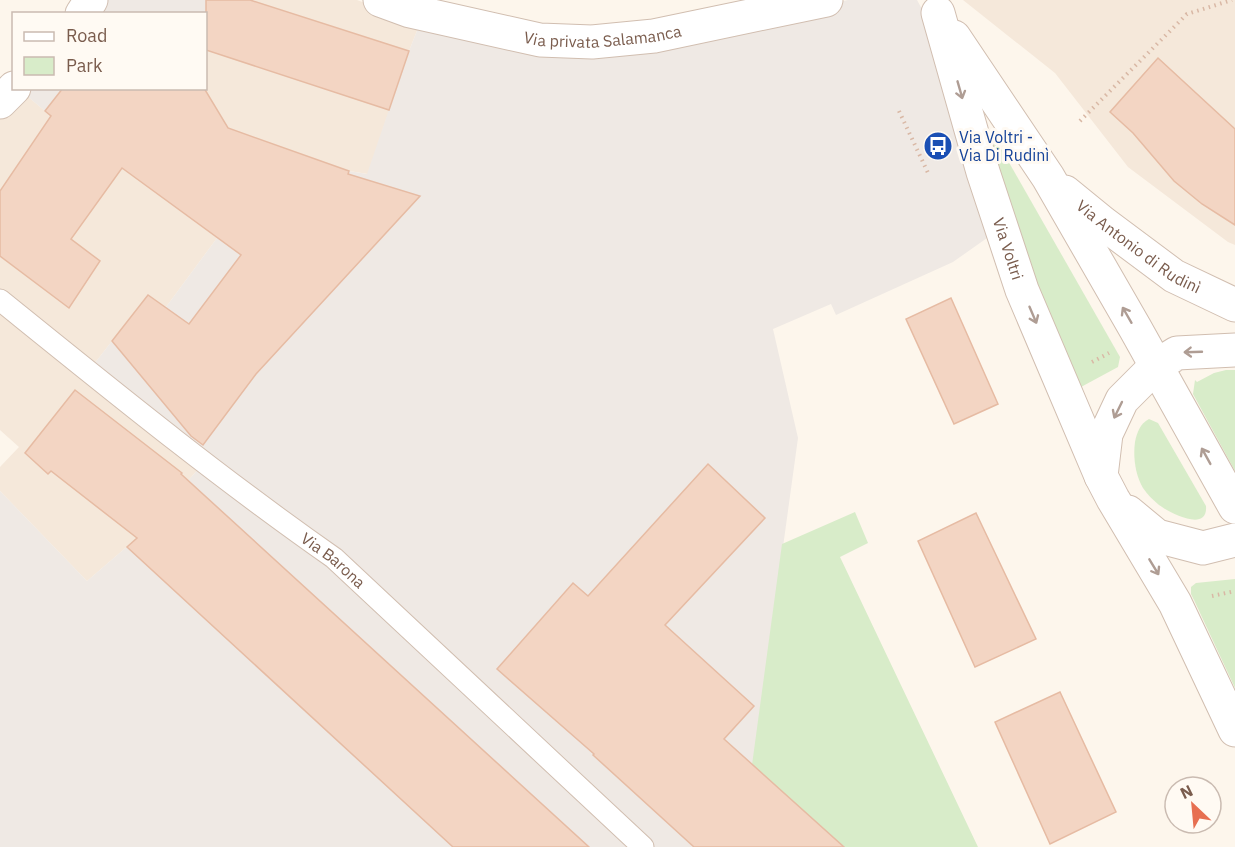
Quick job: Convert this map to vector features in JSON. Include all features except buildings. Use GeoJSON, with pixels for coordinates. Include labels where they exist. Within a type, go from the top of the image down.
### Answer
{"type":"FeatureCollection","features":[{"type":"Feature","properties":{"kind":"street","name":"Via privata Salamanca"},"geometry":{"type":"LineString","coordinates":[[401,4],[540,40],[592,42],[654,36],[826,0]]}},
{"type":"Feature","properties":{"kind":"street","name":"Via Voltri"},"geometry":{"type":"LineString","coordinates":[[935,7],[1048,177],[1235,507]]}},
{"type":"Feature","properties":{"kind":"street","name":"Via Voltri"},"geometry":{"type":"LineString","coordinates":[[935,7],[977,152],[1022,290],[1107,488],[1175,603],[1235,730]]}},
{"type":"Feature","properties":{"kind":"street"},"geometry":{"type":"LineString","coordinates":[[0,102],[12,90]]}},
{"type":"Feature","properties":{"kind":"street","name":"Via Antonio di Rudinì"},"geometry":{"type":"LineString","coordinates":[[1048,177],[1103,223],[1174,276],[1235,305]]}},
{"type":"Feature","properties":{"kind":"street"},"geometry":{"type":"LineString","coordinates":[[1107,488],[1106,434],[1122,400],[1156,366],[1177,353],[1235,350]]}},
{"type":"Feature","properties":{"kind":"street","name":"Via Voltri"},"geometry":{"type":"LineString","coordinates":[[1107,488],[1157,536],[1203,548],[1235,540]]}},
{"type":"Feature","properties":{"kind":"lane","name":"Via Barona"},"geometry":{"type":"LineString","coordinates":[[0,300],[148,420],[271,514],[333,558],[643,847]]}},
{"type":"Feature","properties":{"kind":"path"},"geometry":{"type":"LineString","coordinates":[[1080,121],[1187,14],[1232,0]]}},
{"type":"Feature","properties":{"kind":"path"},"geometry":{"type":"LineString","coordinates":[[899,111],[929,175]]}},
{"type":"Feature","properties":{"kind":"shaded area"},"geometry":{"type":"Polygon","coordinates":[[[99,0],[220,0],[207,34],[207,12],[91,12],[99,0]]]}},
{"type":"Feature","properties":{"kind":"shaded area"},"geometry":{"type":"Polygon","coordinates":[[[220,0],[357,0],[420,23],[368,174],[349,171],[228,128],[205,90],[207,90],[207,34],[220,0]]]}},
{"type":"Feature","properties":{"kind":"shaded area"},"geometry":{"type":"Polygon","coordinates":[[[848,0],[917,0],[945,51],[987,238],[953,262],[836,315],[831,304],[773,329],[798,438],[753,765],[818,847],[0,847],[0,491],[87,581],[137,538],[209,457],[94,364],[148,295],[166,307],[217,238],[21,91],[205,90],[228,128],[349,171],[367,174],[420,23],[664,43],[848,0]]]}},
{"type":"Feature","properties":{"kind":"shaded area"},"geometry":{"type":"Polygon","coordinates":[[[963,0],[1235,0],[1235,245],[1128,167],[1055,73],[963,0]]]}},
{"type":"Feature","properties":{"kind":"shaded area"},"geometry":{"type":"Polygon","coordinates":[[[21,91],[217,238],[166,307],[148,295],[94,364],[209,457],[137,538],[87,581],[0,491],[0,467],[19,447],[0,430],[0,112],[21,91]]]}},
{"type":"Feature","properties":{"kind":"green space"},"geometry":{"type":"Polygon","coordinates":[[[999,145],[1120,357],[1118,367],[1081,387],[1074,384],[1039,301],[991,146],[999,145]]]}},
{"type":"Feature","properties":{"kind":"green space"},"geometry":{"type":"Polygon","coordinates":[[[1235,370],[1235,471],[1193,394],[1195,380],[1197,382],[1214,373],[1235,370]]]}},
{"type":"Feature","properties":{"kind":"green space"},"geometry":{"type":"Polygon","coordinates":[[[1149,419],[1158,423],[1206,506],[1205,514],[1201,518],[1187,519],[1164,508],[1150,497],[1140,483],[1135,465],[1135,442],[1139,429],[1149,419]]]}},
{"type":"Feature","properties":{"kind":"green space"},"geometry":{"type":"Polygon","coordinates":[[[855,512],[868,543],[840,557],[978,847],[818,847],[752,765],[782,544],[855,512]]]}},
{"type":"Feature","properties":{"kind":"green space"},"geometry":{"type":"Polygon","coordinates":[[[1235,579],[1235,688],[1191,594],[1191,587],[1196,583],[1235,579]]]}},
{"type":"Feature","properties":{"kind":"place","name":"Via Voltri - Via Di Rudinì"},"geometry":{"type":"Point","coordinates":[938,146]}}]}
